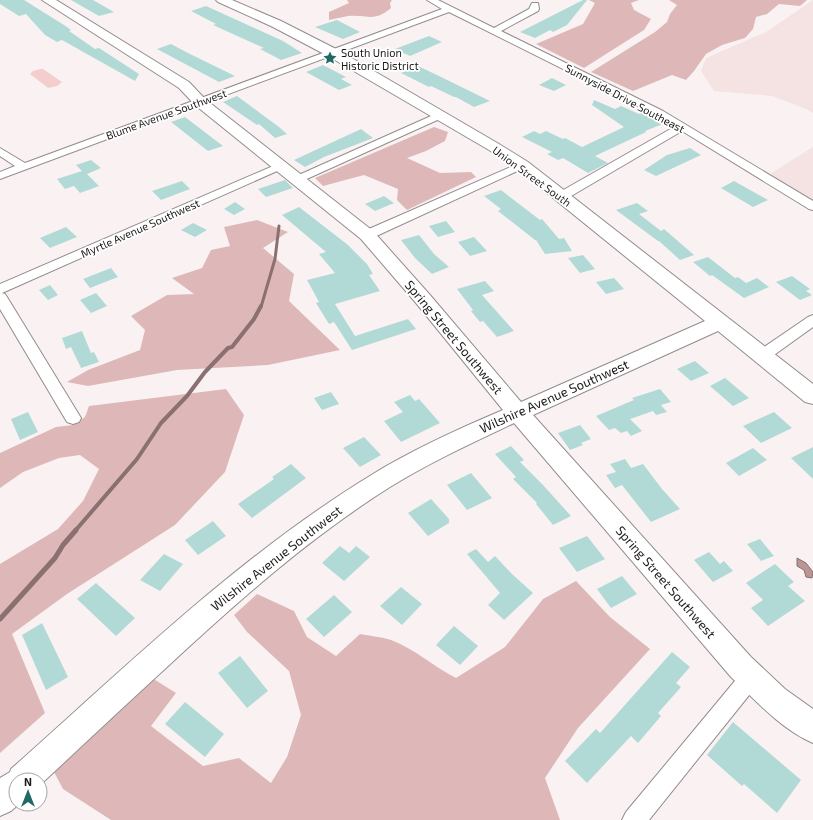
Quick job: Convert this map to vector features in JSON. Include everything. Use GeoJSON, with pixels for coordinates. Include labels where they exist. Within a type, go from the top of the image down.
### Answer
{"type":"FeatureCollection","features":[{"type":"Feature","properties":{"kind":"street","name":"Spring Street Southwest"},"geometry":{"type":"LineString","coordinates":[[48,0],[184,85],[200,102],[296,180],[367,235],[423,299],[517,412],[741,667],[775,698],[813,728]]}},
{"type":"Feature","properties":{"kind":"street","name":"Union Street South"},"geometry":{"type":"LineString","coordinates":[[222,0],[277,24],[333,52],[522,165],[813,396]]}},
{"type":"Feature","properties":{"kind":"street","name":"Sunnyside Drive Southeast"},"geometry":{"type":"LineString","coordinates":[[431,0],[624,95],[681,127],[813,206]]}},
{"type":"Feature","properties":{"kind":"street"},"geometry":{"type":"LineString","coordinates":[[494,31],[532,11],[535,9],[535,5]]}},
{"type":"Feature","properties":{"kind":"street","name":"Blume Avenue Southwest"},"geometry":{"type":"LineString","coordinates":[[0,176],[450,10]]}},
{"type":"Feature","properties":{"kind":"street"},"geometry":{"type":"LineString","coordinates":[[296,180],[440,115]]}},
{"type":"Feature","properties":{"kind":"street"},"geometry":{"type":"LineString","coordinates":[[562,196],[681,127]]}},
{"type":"Feature","properties":{"kind":"street"},"geometry":{"type":"LineString","coordinates":[[0,151],[24,167]]}},
{"type":"Feature","properties":{"kind":"street"},"geometry":{"type":"LineString","coordinates":[[367,235],[522,165]]}},
{"type":"Feature","properties":{"kind":"street","name":"Myrtle Avenue Southwest"},"geometry":{"type":"LineString","coordinates":[[0,289],[280,166]]}},
{"type":"Feature","properties":{"kind":"street"},"geometry":{"type":"LineString","coordinates":[[0,297],[73,418]]}},
{"type":"Feature","properties":{"kind":"street"},"geometry":{"type":"LineString","coordinates":[[762,356],[813,320]]}},
{"type":"Feature","properties":{"kind":"street","name":"Wilshire Avenue Southwest"},"geometry":{"type":"LineString","coordinates":[[31,772],[248,577],[313,526],[382,480],[448,443],[720,322]]}},
{"type":"Feature","properties":{"kind":"street"},"geometry":{"type":"LineString","coordinates":[[634,820],[752,677]]}},
{"type":"Feature","properties":{"kind":"street"},"geometry":{"type":"LineString","coordinates":[[0,800],[8,792]]}},
{"type":"Feature","properties":{"kind":"shaded area"},"geometry":{"type":"Polygon","coordinates":[[[347,0],[392,0],[390,3],[391,8],[385,13],[375,17],[348,16],[329,20],[329,12],[349,3],[347,0]]]}},
{"type":"Feature","properties":{"kind":"shaded area"},"geometry":{"type":"Polygon","coordinates":[[[589,0],[639,0],[631,3],[634,10],[651,19],[644,30],[584,68],[536,44],[583,24],[595,3],[589,0]]]}},
{"type":"Feature","properties":{"kind":"shaded area"},"geometry":{"type":"Polygon","coordinates":[[[669,0],[807,0],[800,6],[779,4],[767,14],[756,17],[753,29],[745,38],[722,45],[706,54],[686,80],[672,75],[633,91],[591,72],[655,32],[667,22],[670,14],[677,5],[669,0]]]}},
{"type":"Feature","properties":{"kind":"shaded area"},"geometry":{"type":"Polygon","coordinates":[[[813,0],[813,113],[772,96],[714,91],[701,71],[706,58],[766,32],[813,0]]]}},
{"type":"Feature","properties":{"kind":"shaded area"},"geometry":{"type":"Polygon","coordinates":[[[43,69],[62,82],[57,86],[48,88],[30,74],[33,71],[43,69]]]}},
{"type":"Feature","properties":{"kind":"shaded area"},"geometry":{"type":"Polygon","coordinates":[[[434,127],[448,132],[445,141],[426,151],[407,158],[440,173],[471,172],[476,177],[407,210],[397,200],[398,189],[364,175],[323,186],[315,178],[434,127]]]}},
{"type":"Feature","properties":{"kind":"shaded area"},"geometry":{"type":"Polygon","coordinates":[[[813,147],[813,200],[770,174],[813,147]]]}},
{"type":"Feature","properties":{"kind":"shaded area"},"geometry":{"type":"Polygon","coordinates":[[[257,220],[288,232],[263,248],[294,274],[289,301],[340,350],[268,365],[177,370],[88,386],[67,382],[88,370],[140,350],[145,330],[131,316],[167,295],[194,294],[172,278],[202,268],[211,250],[230,246],[224,227],[257,220]]]}},
{"type":"Feature","properties":{"kind":"shaded area"},"geometry":{"type":"Polygon","coordinates":[[[226,389],[244,415],[225,472],[175,525],[67,594],[12,634],[45,713],[0,753],[0,564],[58,529],[83,501],[99,469],[80,455],[59,458],[23,472],[0,488],[0,453],[56,427],[73,425],[85,417],[89,406],[226,389]]]}},
{"type":"Feature","properties":{"kind":"shaded area"},"geometry":{"type":"Polygon","coordinates":[[[797,558],[806,563],[813,572],[812,578],[806,577],[804,570],[797,566],[797,558]]]}},
{"type":"Feature","properties":{"kind":"shaded area"},"geometry":{"type":"Polygon","coordinates":[[[576,581],[610,617],[650,649],[578,728],[545,778],[560,820],[111,820],[63,789],[54,772],[152,678],[176,693],[151,726],[203,766],[239,758],[271,783],[287,757],[301,715],[289,671],[247,632],[234,615],[257,594],[294,611],[307,637],[336,656],[360,634],[380,637],[391,640],[408,648],[456,678],[505,647],[543,599],[576,581]]]}},
{"type":"Feature","properties":{"kind":"building"},"geometry":{"type":"Polygon","coordinates":[[[0,0],[24,0],[64,25],[71,30],[69,31],[95,49],[99,48],[139,74],[135,81],[62,40],[57,42],[45,35],[26,14],[19,16],[0,4],[0,0]]]}},
{"type":"Feature","properties":{"kind":"building"},"geometry":{"type":"Polygon","coordinates":[[[71,0],[93,0],[114,12],[99,16],[71,0]]]}},
{"type":"Feature","properties":{"kind":"building"},"geometry":{"type":"Polygon","coordinates":[[[583,0],[587,0],[567,25],[553,32],[550,30],[535,38],[520,32],[583,0]]]}},
{"type":"Feature","properties":{"kind":"building"},"geometry":{"type":"Polygon","coordinates":[[[206,6],[283,41],[302,53],[281,60],[260,49],[264,48],[213,25],[216,24],[191,11],[206,6]]]}},
{"type":"Feature","properties":{"kind":"building"},"geometry":{"type":"Polygon","coordinates":[[[337,20],[360,32],[343,39],[315,27],[337,20]]]}},
{"type":"Feature","properties":{"kind":"building"},"geometry":{"type":"Polygon","coordinates":[[[429,36],[442,42],[410,56],[395,49],[429,36]]]}},
{"type":"Feature","properties":{"kind":"building"},"geometry":{"type":"Polygon","coordinates":[[[171,44],[235,76],[219,82],[157,49],[171,44]]]}},
{"type":"Feature","properties":{"kind":"building"},"geometry":{"type":"Polygon","coordinates":[[[323,65],[346,77],[341,79],[352,85],[339,90],[306,72],[323,65]]]}},
{"type":"Feature","properties":{"kind":"building"},"geometry":{"type":"Polygon","coordinates":[[[418,66],[490,101],[474,107],[456,97],[431,86],[429,87],[401,73],[418,66]]]}},
{"type":"Feature","properties":{"kind":"building"},"geometry":{"type":"Polygon","coordinates":[[[552,78],[566,85],[554,91],[539,85],[552,78]]]}},
{"type":"Feature","properties":{"kind":"building"},"geometry":{"type":"Polygon","coordinates":[[[237,96],[287,134],[275,138],[259,124],[257,125],[223,102],[237,96]]]}},
{"type":"Feature","properties":{"kind":"building"},"geometry":{"type":"Polygon","coordinates":[[[594,100],[615,109],[621,106],[639,114],[643,112],[663,124],[645,131],[646,132],[595,156],[608,163],[588,173],[563,158],[558,160],[547,154],[552,152],[522,137],[534,131],[540,134],[546,131],[563,139],[565,138],[582,147],[624,127],[592,105],[594,100]]]}},
{"type":"Feature","properties":{"kind":"building"},"geometry":{"type":"Polygon","coordinates":[[[185,117],[223,146],[208,151],[171,122],[185,117]]]}},
{"type":"Feature","properties":{"kind":"building"},"geometry":{"type":"Polygon","coordinates":[[[361,129],[373,138],[324,157],[305,167],[294,160],[361,129]]]}},
{"type":"Feature","properties":{"kind":"building"},"geometry":{"type":"Polygon","coordinates":[[[690,148],[701,155],[656,176],[644,170],[667,155],[690,148]]]}},
{"type":"Feature","properties":{"kind":"building"},"geometry":{"type":"Polygon","coordinates":[[[91,160],[101,168],[87,174],[99,186],[80,193],[74,186],[65,189],[57,179],[82,171],[76,165],[91,160]]]}},
{"type":"Feature","properties":{"kind":"building"},"geometry":{"type":"Polygon","coordinates":[[[285,180],[293,188],[266,197],[258,189],[285,180]]]}},
{"type":"Feature","properties":{"kind":"building"},"geometry":{"type":"Polygon","coordinates":[[[182,181],[190,189],[161,200],[152,191],[182,181]]]}},
{"type":"Feature","properties":{"kind":"building"},"geometry":{"type":"Polygon","coordinates":[[[734,181],[768,200],[753,207],[721,188],[734,181]]]}},
{"type":"Feature","properties":{"kind":"building"},"geometry":{"type":"Polygon","coordinates":[[[501,190],[540,220],[542,219],[559,239],[564,238],[572,251],[545,254],[536,240],[498,211],[501,209],[484,196],[501,190]]]}},
{"type":"Feature","properties":{"kind":"building"},"geometry":{"type":"Polygon","coordinates":[[[384,196],[394,203],[375,211],[365,204],[384,196]]]}},
{"type":"Feature","properties":{"kind":"building"},"geometry":{"type":"Polygon","coordinates":[[[235,202],[245,209],[234,215],[224,209],[235,202]]]}},
{"type":"Feature","properties":{"kind":"building"},"geometry":{"type":"Polygon","coordinates":[[[637,203],[648,211],[639,214],[661,231],[664,229],[694,255],[680,260],[659,241],[616,210],[637,203]]]}},
{"type":"Feature","properties":{"kind":"building"},"geometry":{"type":"Polygon","coordinates":[[[299,207],[348,245],[367,264],[373,274],[369,275],[380,291],[335,304],[355,336],[408,319],[416,329],[352,350],[334,322],[329,324],[316,303],[319,302],[307,280],[335,273],[319,254],[326,252],[282,215],[299,207]]]}},
{"type":"Feature","properties":{"kind":"building"},"geometry":{"type":"Polygon","coordinates":[[[446,221],[455,232],[438,237],[429,226],[446,221]]]}},
{"type":"Feature","properties":{"kind":"building"},"geometry":{"type":"Polygon","coordinates":[[[193,223],[207,230],[195,237],[181,230],[193,223]]]}},
{"type":"Feature","properties":{"kind":"building"},"geometry":{"type":"Polygon","coordinates":[[[66,227],[77,237],[50,248],[40,238],[66,227]]]}},
{"type":"Feature","properties":{"kind":"building"},"geometry":{"type":"Polygon","coordinates":[[[419,235],[434,254],[449,267],[432,274],[415,258],[401,240],[419,235]]]}},
{"type":"Feature","properties":{"kind":"building"},"geometry":{"type":"Polygon","coordinates":[[[474,237],[487,251],[470,256],[458,242],[474,237]]]}},
{"type":"Feature","properties":{"kind":"building"},"geometry":{"type":"Polygon","coordinates":[[[583,255],[595,269],[580,273],[568,258],[583,255]]]}},
{"type":"Feature","properties":{"kind":"building"},"geometry":{"type":"Polygon","coordinates":[[[708,257],[735,278],[738,277],[746,283],[757,278],[769,287],[744,298],[712,275],[710,276],[693,262],[708,257]]]}},
{"type":"Feature","properties":{"kind":"building"},"geometry":{"type":"Polygon","coordinates":[[[111,268],[118,277],[90,288],[83,279],[111,268]]]}},
{"type":"Feature","properties":{"kind":"building"},"geometry":{"type":"Polygon","coordinates":[[[792,276],[810,289],[806,291],[812,295],[800,300],[776,282],[792,276]]]}},
{"type":"Feature","properties":{"kind":"building"},"geometry":{"type":"Polygon","coordinates":[[[614,278],[624,289],[606,294],[596,282],[614,278]]]}},
{"type":"Feature","properties":{"kind":"building"},"geometry":{"type":"Polygon","coordinates":[[[485,281],[494,291],[482,295],[514,331],[497,337],[483,321],[480,322],[457,289],[485,281]]]}},
{"type":"Feature","properties":{"kind":"building"},"geometry":{"type":"Polygon","coordinates":[[[50,285],[58,295],[48,300],[39,290],[50,285]]]}},
{"type":"Feature","properties":{"kind":"building"},"geometry":{"type":"Polygon","coordinates":[[[96,293],[107,306],[91,313],[80,300],[96,293]]]}},
{"type":"Feature","properties":{"kind":"building"},"geometry":{"type":"Polygon","coordinates":[[[82,331],[91,353],[94,352],[99,362],[81,368],[71,347],[66,349],[62,338],[82,331]]]}},
{"type":"Feature","properties":{"kind":"building"},"geometry":{"type":"Polygon","coordinates":[[[695,361],[709,373],[691,381],[677,369],[695,361]]]}},
{"type":"Feature","properties":{"kind":"building"},"geometry":{"type":"Polygon","coordinates":[[[725,378],[749,398],[733,406],[710,386],[725,378]]]}},
{"type":"Feature","properties":{"kind":"building"},"geometry":{"type":"Polygon","coordinates":[[[660,389],[671,402],[661,405],[667,412],[656,415],[653,411],[630,419],[642,431],[631,436],[627,431],[621,433],[615,428],[609,430],[596,416],[634,400],[632,398],[660,389]]]}},
{"type":"Feature","properties":{"kind":"building"},"geometry":{"type":"Polygon","coordinates":[[[331,392],[339,404],[322,410],[314,398],[331,392]]]}},
{"type":"Feature","properties":{"kind":"building"},"geometry":{"type":"Polygon","coordinates":[[[410,395],[415,401],[419,399],[440,423],[401,442],[384,421],[403,412],[394,402],[410,395]]]}},
{"type":"Feature","properties":{"kind":"building"},"geometry":{"type":"Polygon","coordinates":[[[28,412],[38,432],[20,440],[11,419],[28,412]]]}},
{"type":"Feature","properties":{"kind":"building"},"geometry":{"type":"Polygon","coordinates":[[[774,412],[792,428],[761,443],[743,426],[774,412]]]}},
{"type":"Feature","properties":{"kind":"building"},"geometry":{"type":"Polygon","coordinates":[[[580,425],[591,439],[581,443],[583,445],[570,450],[558,433],[580,425]]]}},
{"type":"Feature","properties":{"kind":"building"},"geometry":{"type":"Polygon","coordinates":[[[364,437],[381,455],[360,467],[343,448],[364,437]]]}},
{"type":"Feature","properties":{"kind":"building"},"geometry":{"type":"Polygon","coordinates":[[[511,446],[524,460],[520,462],[571,516],[553,525],[536,504],[537,503],[513,479],[516,477],[495,454],[511,446]]]}},
{"type":"Feature","properties":{"kind":"building"},"geometry":{"type":"Polygon","coordinates":[[[813,447],[813,479],[791,458],[813,447]]]}},
{"type":"Feature","properties":{"kind":"building"},"geometry":{"type":"Polygon","coordinates":[[[753,448],[767,460],[739,476],[726,463],[753,448]]]}},
{"type":"Feature","properties":{"kind":"building"},"geometry":{"type":"Polygon","coordinates":[[[625,459],[631,468],[643,464],[662,489],[680,509],[651,522],[622,485],[615,488],[606,475],[616,472],[610,464],[625,459]]]}},
{"type":"Feature","properties":{"kind":"building"},"geometry":{"type":"Polygon","coordinates":[[[291,464],[306,478],[252,518],[238,504],[274,479],[272,477],[291,464]]]}},
{"type":"Feature","properties":{"kind":"building"},"geometry":{"type":"Polygon","coordinates":[[[471,473],[492,498],[467,510],[447,485],[471,473]]]}},
{"type":"Feature","properties":{"kind":"building"},"geometry":{"type":"Polygon","coordinates":[[[431,499],[449,519],[449,523],[428,536],[408,513],[431,499]]]}},
{"type":"Feature","properties":{"kind":"building"},"geometry":{"type":"Polygon","coordinates":[[[213,521],[226,536],[198,555],[185,540],[213,521]]]}},
{"type":"Feature","properties":{"kind":"building"},"geometry":{"type":"Polygon","coordinates":[[[587,536],[605,559],[577,572],[559,548],[587,536]]]}},
{"type":"Feature","properties":{"kind":"building"},"geometry":{"type":"Polygon","coordinates":[[[760,539],[774,556],[761,561],[747,544],[760,539]]]}},
{"type":"Feature","properties":{"kind":"building"},"geometry":{"type":"Polygon","coordinates":[[[340,546],[349,553],[356,546],[370,557],[344,581],[322,563],[340,546]]]}},
{"type":"Feature","properties":{"kind":"building"},"geometry":{"type":"Polygon","coordinates":[[[476,549],[488,562],[495,556],[533,593],[504,620],[488,605],[500,593],[467,554],[476,549]]]}},
{"type":"Feature","properties":{"kind":"building"},"geometry":{"type":"Polygon","coordinates":[[[709,552],[720,564],[724,561],[733,571],[713,582],[694,560],[709,552]]]}},
{"type":"Feature","properties":{"kind":"building"},"geometry":{"type":"Polygon","coordinates":[[[164,554],[183,564],[160,591],[140,580],[164,554]]]}},
{"type":"Feature","properties":{"kind":"building"},"geometry":{"type":"Polygon","coordinates":[[[775,564],[794,582],[788,586],[805,601],[768,626],[751,608],[763,600],[746,583],[775,564]]]}},
{"type":"Feature","properties":{"kind":"building"},"geometry":{"type":"Polygon","coordinates":[[[622,576],[637,594],[611,608],[597,589],[622,576]]]}},
{"type":"Feature","properties":{"kind":"building"},"geometry":{"type":"Polygon","coordinates":[[[96,583],[135,618],[116,636],[77,599],[96,583]]]}},
{"type":"Feature","properties":{"kind":"building"},"geometry":{"type":"Polygon","coordinates":[[[401,587],[422,604],[402,625],[380,606],[401,587]]]}},
{"type":"Feature","properties":{"kind":"building"},"geometry":{"type":"Polygon","coordinates":[[[334,595],[352,612],[324,637],[306,619],[334,595]]]}},
{"type":"Feature","properties":{"kind":"building"},"geometry":{"type":"Polygon","coordinates":[[[42,623],[68,677],[46,690],[22,635],[42,623]]]}},
{"type":"Feature","properties":{"kind":"building"},"geometry":{"type":"Polygon","coordinates":[[[454,626],[478,646],[460,665],[436,645],[454,626]]]}},
{"type":"Feature","properties":{"kind":"building"},"geometry":{"type":"Polygon","coordinates":[[[672,652],[690,667],[676,683],[681,687],[658,713],[661,716],[638,743],[631,736],[587,783],[565,761],[596,729],[600,733],[672,652]]]}},
{"type":"Feature","properties":{"kind":"building"},"geometry":{"type":"Polygon","coordinates":[[[240,656],[268,691],[247,708],[218,673],[240,656]]]}},
{"type":"Feature","properties":{"kind":"building"},"geometry":{"type":"Polygon","coordinates":[[[185,702],[224,734],[205,757],[165,724],[185,702]]]}},
{"type":"Feature","properties":{"kind":"building"},"geometry":{"type":"Polygon","coordinates":[[[733,722],[801,780],[777,813],[744,784],[742,786],[707,755],[733,722]]]}},
{"type":"Feature","properties":{"kind":"waterway"},"geometry":{"type":"LineString","coordinates":[[261,307],[275,259],[279,226]]}},
{"type":"Feature","properties":{"kind":"waterway"},"geometry":{"type":"LineString","coordinates":[[75,531],[137,459],[161,423],[187,396],[205,372],[228,348],[232,347],[254,319],[261,306]]}},
{"type":"Feature","properties":{"kind":"waterway"},"geometry":{"type":"LineString","coordinates":[[0,619],[55,558],[63,545],[76,530]]}},
{"type":"Feature","properties":{"kind":"place","name":"South Union Historic District"},"geometry":{"type":"Point","coordinates":[330,58]}}]}
